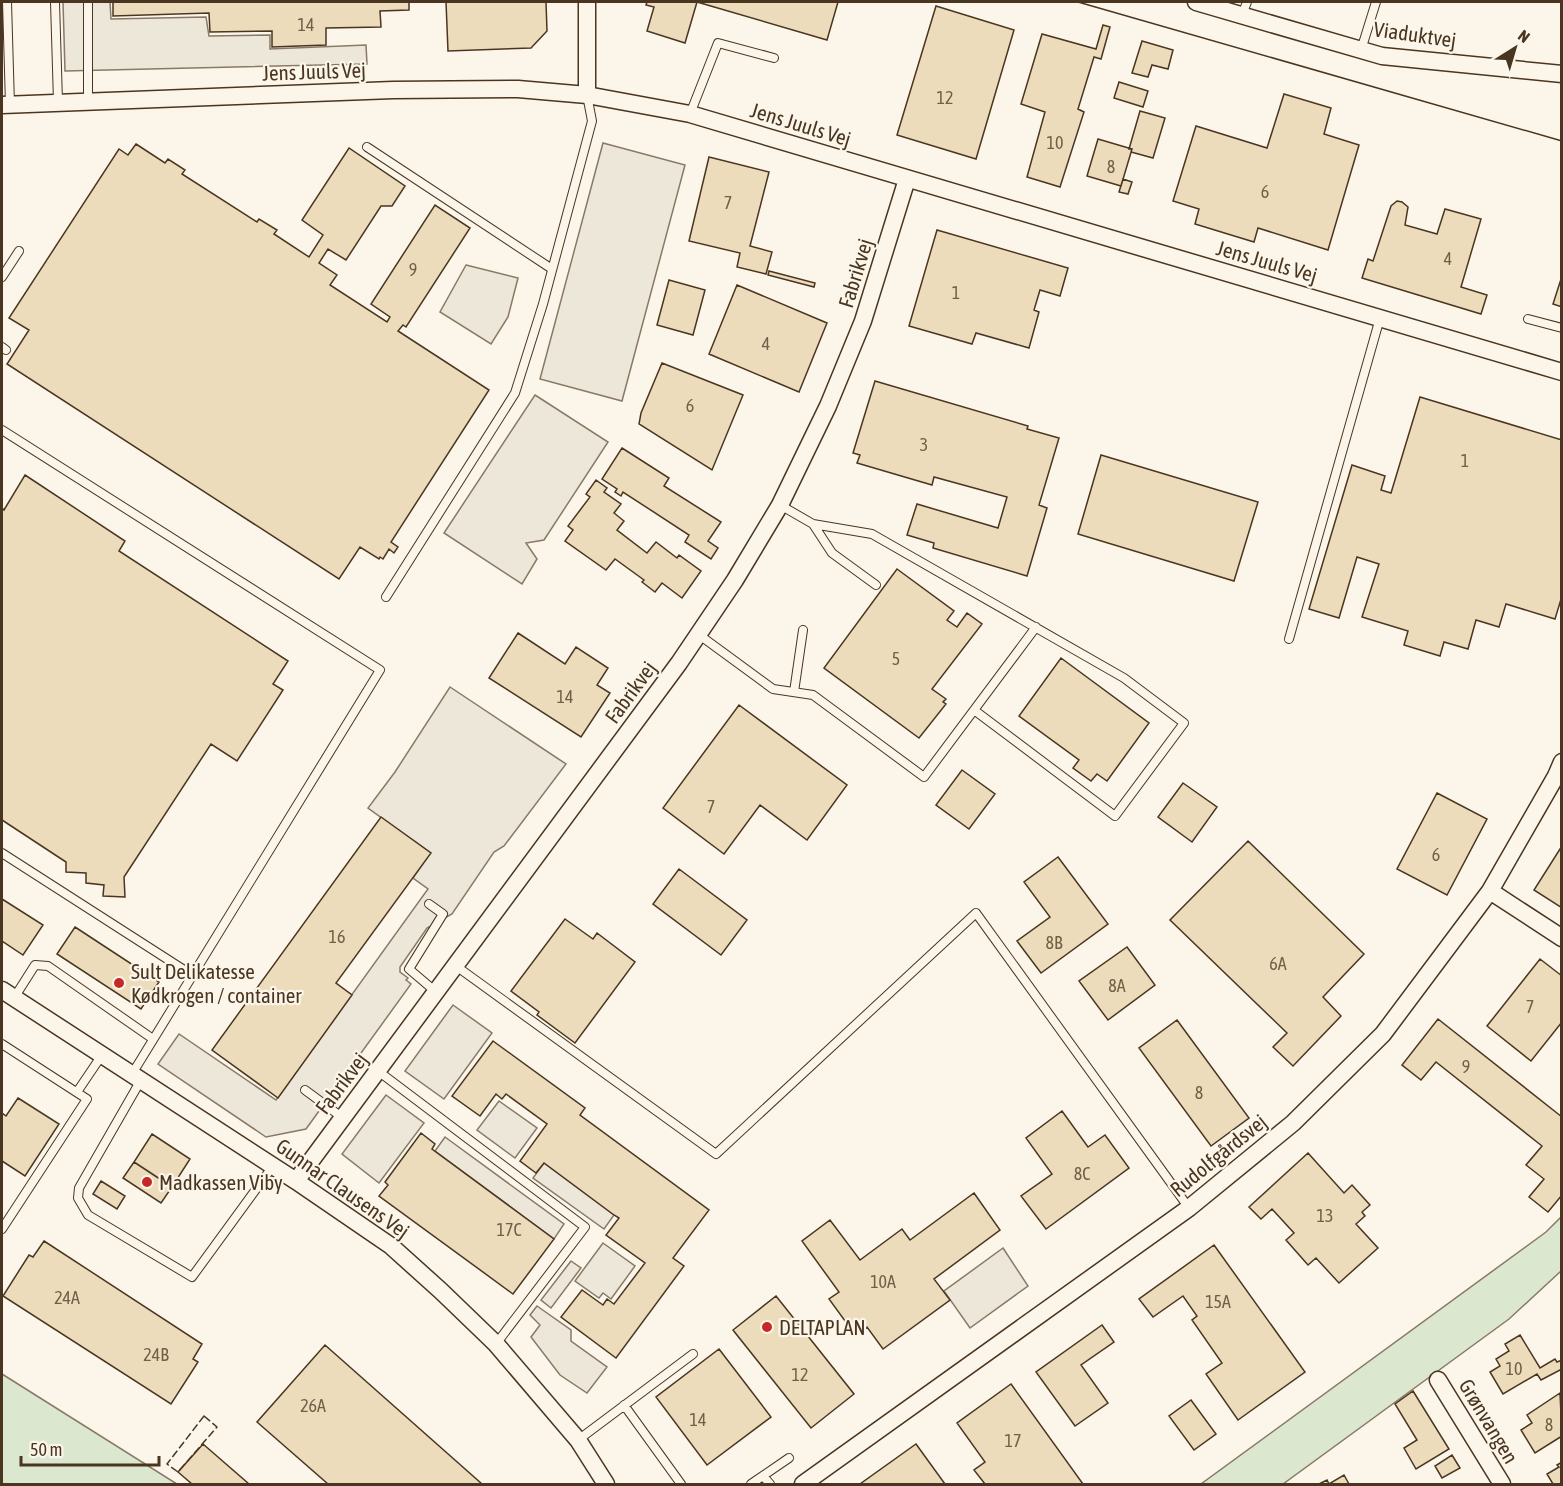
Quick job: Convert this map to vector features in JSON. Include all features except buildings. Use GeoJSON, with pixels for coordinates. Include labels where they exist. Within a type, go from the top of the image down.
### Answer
{"type":"FeatureCollection","features":[{"type":"Feature","properties":{"kind":"street"},"geometry":{"type":"LineString","coordinates":[[587,2],[587,95]]}},
{"type":"Feature","properties":{"kind":"street","name":"Viaduktvej"},"geometry":{"type":"LineString","coordinates":[[1196,2],[1244,8],[1382,56],[1562,74]]}},
{"type":"Feature","properties":{"kind":"street","name":"Jens Juuls Vej"},"geometry":{"type":"LineString","coordinates":[[6,105],[393,90],[518,89],[587,95],[690,114],[1562,372]]}},
{"type":"Feature","properties":{"kind":"street","name":"Fabrikvej"},"geometry":{"type":"LineString","coordinates":[[296,1181],[437,993],[735,580],[780,505],[828,406],[863,321],[907,179]]}},
{"type":"Feature","properties":{"kind":"street","name":"Rudolfgårdsvej"},"geometry":{"type":"LineString","coordinates":[[804,1484],[1189,1208],[1289,1126],[1383,1034],[1490,891],[1562,762]]}},
{"type":"Feature","properties":{"kind":"street"},"geometry":{"type":"LineString","coordinates":[[1490,891],[1562,938]]}},
{"type":"Feature","properties":{"kind":"street","name":"Gunnar Clausens Vej"},"geometry":{"type":"LineString","coordinates":[[8,994],[103,1054],[391,1246],[496,1344],[578,1440],[606,1485]]}},
{"type":"Feature","properties":{"kind":"street","name":"Grønvangen"},"geometry":{"type":"LineString","coordinates":[[1438,1380],[1502,1485]]}},
{"type":"Feature","properties":{"kind":"lane"},"geometry":{"type":"LineString","coordinates":[[6,105],[7,2]]}},
{"type":"Feature","properties":{"kind":"lane"},"geometry":{"type":"LineString","coordinates":[[56,2],[58,102]]}},
{"type":"Feature","properties":{"kind":"lane"},"geometry":{"type":"LineString","coordinates":[[88,2],[88,102]]}},
{"type":"Feature","properties":{"kind":"lane"},"geometry":{"type":"LineString","coordinates":[[1361,50],[1376,2]]}},
{"type":"Feature","properties":{"kind":"lane"},"geometry":{"type":"LineString","coordinates":[[690,114],[718,44],[774,58]]}},
{"type":"Feature","properties":{"kind":"lane"},"geometry":{"type":"LineString","coordinates":[[386,597],[515,393],[529,353],[592,122],[587,95]]}},
{"type":"Feature","properties":{"kind":"lane"},"geometry":{"type":"LineString","coordinates":[[367,147],[552,269]]}},
{"type":"Feature","properties":{"kind":"lane"},"geometry":{"type":"LineString","coordinates":[[2,278],[19,251]]}},
{"type":"Feature","properties":{"kind":"lane"},"geometry":{"type":"LineString","coordinates":[[1289,639],[1380,318]]}},
{"type":"Feature","properties":{"kind":"lane"},"geometry":{"type":"LineString","coordinates":[[1528,319],[1562,328]]}},
{"type":"Feature","properties":{"kind":"lane"},"geometry":{"type":"LineString","coordinates":[[2,430],[381,670],[153,1039],[79,1188],[78,1198],[88,1215],[192,1277],[273,1166]]}},
{"type":"Feature","properties":{"kind":"lane"},"geometry":{"type":"LineString","coordinates":[[780,505],[813,524],[872,534],[1124,678],[1184,723],[1115,816],[974,710]]}},
{"type":"Feature","properties":{"kind":"lane"},"geometry":{"type":"LineString","coordinates":[[813,524],[832,554],[876,585]]}},
{"type":"Feature","properties":{"kind":"lane"},"geometry":{"type":"LineString","coordinates":[[698,634],[773,689],[813,695],[924,777],[1036,627]]}},
{"type":"Feature","properties":{"kind":"lane"},"geometry":{"type":"LineString","coordinates":[[794,692],[803,630]]}},
{"type":"Feature","properties":{"kind":"lane"},"geometry":{"type":"LineString","coordinates":[[2,853],[192,975]]}},
{"type":"Feature","properties":{"kind":"lane"},"geometry":{"type":"LineString","coordinates":[[429,904],[443,914],[410,969],[437,993]]}},
{"type":"Feature","properties":{"kind":"lane"},"geometry":{"type":"LineString","coordinates":[[456,966],[716,1154],[976,913],[1189,1208]]}},
{"type":"Feature","properties":{"kind":"lane"},"geometry":{"type":"LineString","coordinates":[[8,994],[35,964],[48,966],[153,1039]]}},
{"type":"Feature","properties":{"kind":"lane"},"geometry":{"type":"LineString","coordinates":[[2,1044],[87,1099],[2,1229]]}},
{"type":"Feature","properties":{"kind":"lane"},"geometry":{"type":"LineString","coordinates":[[77,1092],[103,1054]]}},
{"type":"Feature","properties":{"kind":"lane"},"geometry":{"type":"LineString","coordinates":[[378,1071],[585,1227],[496,1344]]}},
{"type":"Feature","properties":{"kind":"lane"},"geometry":{"type":"LineString","coordinates":[[305,1090],[343,1118]]}},
{"type":"Feature","properties":{"kind":"lane"},"geometry":{"type":"LineString","coordinates":[[578,1440],[693,1354]]}},
{"type":"Feature","properties":{"kind":"lane"},"geometry":{"type":"LineString","coordinates":[[624,1405],[681,1485]]}},
{"type":"Feature","properties":{"kind":"lane"},"geometry":{"type":"LineString","coordinates":[[751,1485],[789,1458]]}},
{"type":"Feature","properties":{"kind":"lane"},"geometry":{"type":"LineString","coordinates":[[763,1476],[770,1485]]}},
{"type":"Feature","properties":{"kind":"green space"},"geometry":{"type":"Polygon","coordinates":[[[1561,1217],[1561,1271],[1509,1319],[1283,1484],[1201,1484],[1546,1232],[1561,1217]]]}},
{"type":"Feature","properties":{"kind":"green space"},"geometry":{"type":"Polygon","coordinates":[[[2,1374],[177,1484],[2,1484],[2,1374]]]}},
{"type":"Feature","properties":{"kind":"shaded area"},"geometry":{"type":"Polygon","coordinates":[[[63,2],[110,2],[111,19],[206,17],[209,36],[270,35],[270,49],[366,45],[367,64],[65,71],[63,2]]]}},
{"type":"Feature","properties":{"kind":"shaded area"},"geometry":{"type":"Polygon","coordinates":[[[603,143],[685,165],[622,401],[540,379],[603,143]]]}},
{"type":"Feature","properties":{"kind":"shaded area"},"geometry":{"type":"Polygon","coordinates":[[[466,265],[518,278],[508,317],[491,344],[440,312],[466,265]]]}},
{"type":"Feature","properties":{"kind":"shaded area"},"geometry":{"type":"Polygon","coordinates":[[[535,395],[608,442],[544,540],[526,543],[537,559],[522,584],[444,533],[535,395]]]}},
{"type":"Feature","properties":{"kind":"shaded area"},"geometry":{"type":"Polygon","coordinates":[[[450,687],[566,764],[504,846],[494,852],[452,914],[427,928],[400,967],[400,972],[408,978],[406,980],[411,984],[306,1129],[266,1137],[158,1064],[179,1034],[276,1100],[428,889],[413,878],[430,853],[368,808],[395,772],[450,687]]]}},
{"type":"Feature","properties":{"kind":"shaded area"},"geometry":{"type":"Polygon","coordinates":[[[453,1005],[492,1033],[444,1099],[405,1071],[453,1005]]]}},
{"type":"Feature","properties":{"kind":"shaded area"},"geometry":{"type":"Polygon","coordinates":[[[386,1095],[424,1123],[379,1183],[342,1154],[386,1095]]]}},
{"type":"Feature","properties":{"kind":"shaded area"},"geometry":{"type":"Polygon","coordinates":[[[499,1101],[537,1128],[515,1158],[477,1130],[499,1101]]]}},
{"type":"Feature","properties":{"kind":"shaded area"},"geometry":{"type":"Polygon","coordinates":[[[445,1137],[564,1224],[554,1239],[435,1151],[445,1137]]]}},
{"type":"Feature","properties":{"kind":"shaded area"},"geometry":{"type":"Polygon","coordinates":[[[544,1163],[614,1215],[604,1229],[533,1178],[544,1163]]]}},
{"type":"Feature","properties":{"kind":"shaded area"},"geometry":{"type":"Polygon","coordinates":[[[603,1243],[635,1266],[611,1299],[603,1293],[599,1298],[575,1281],[603,1243]]]}},
{"type":"Feature","properties":{"kind":"shaded area"},"geometry":{"type":"Polygon","coordinates":[[[1003,1248],[1028,1286],[970,1328],[944,1291],[1003,1248]]]}},
{"type":"Feature","properties":{"kind":"shaded area"},"geometry":{"type":"Polygon","coordinates":[[[571,1261],[581,1268],[551,1308],[541,1300],[571,1261]]]}},
{"type":"Feature","properties":{"kind":"shaded area"},"geometry":{"type":"Polygon","coordinates":[[[537,1306],[571,1330],[571,1341],[607,1367],[587,1393],[560,1375],[531,1337],[540,1325],[530,1315],[537,1306]]]}},
{"type":"Feature","properties":{"kind":"tram line"},"geometry":{"type":"LineString","coordinates":[[1078,2],[1562,141]]}},
{"type":"Feature","properties":{"kind":"fence"},"geometry":{"type":"LineString","coordinates":[[204,1416],[217,1427],[178,1472],[167,1464],[204,1416]]}},
{"type":"Feature","properties":{"kind":"place","name":"Sult Delikatesse Kødkrogen / container"},"geometry":{"type":"Point","coordinates":[119,983]}},
{"type":"Feature","properties":{"kind":"place","name":"Madkassen Viby"},"geometry":{"type":"Point","coordinates":[147,1182]}},
{"type":"Feature","properties":{"kind":"place","name":"DELTAPLAN"},"geometry":{"type":"Point","coordinates":[767,1327]}}]}
